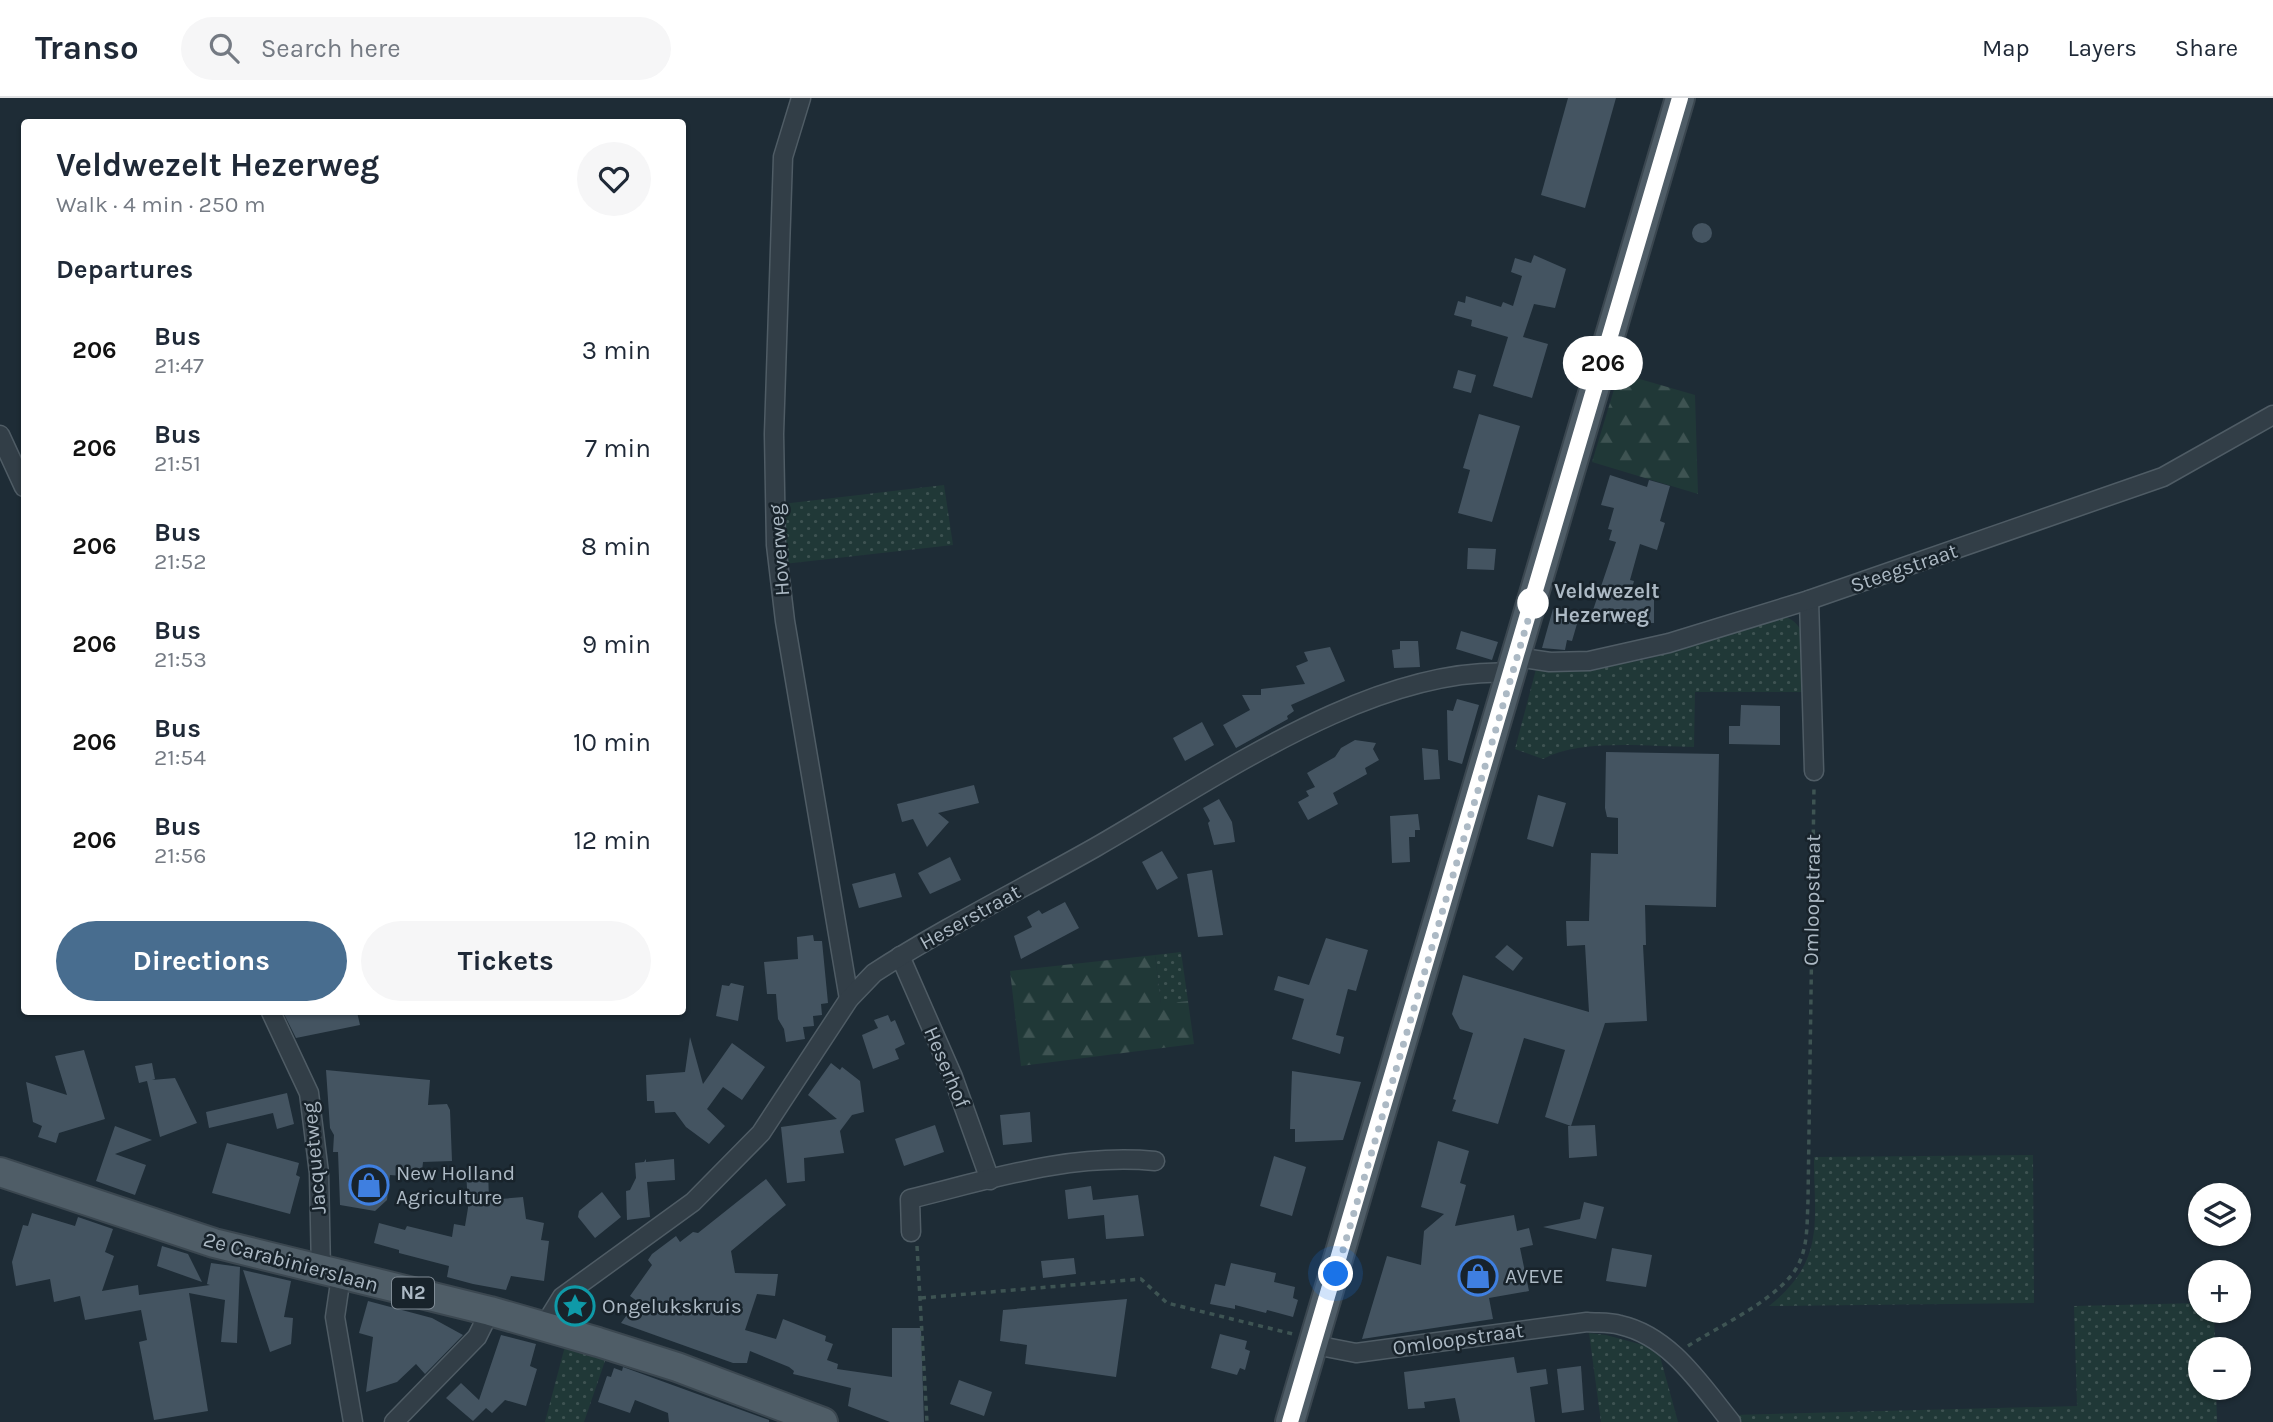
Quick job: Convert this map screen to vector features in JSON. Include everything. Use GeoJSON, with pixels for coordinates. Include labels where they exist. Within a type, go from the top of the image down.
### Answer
{"type":"FeatureCollection","features":[{"type":"Feature","properties":{"kind":"main road"},"geometry":{"type":"LineString","coordinates":[[1291,1420],[1680,98]]}},
{"type":"Feature","properties":{"kind":"main road","name":"2e Carabinierslaan"},"geometry":{"type":"LineString","coordinates":[[0,1172],[178,1232],[331,1274],[544,1326],[677,1367],[823,1422]]}},
{"type":"Feature","properties":{"kind":"street","name":"Hoverweg"},"geometry":{"type":"LineString","coordinates":[[801,98],[783,157],[774,434],[776,545],[785,621],[849,999]]}},
{"type":"Feature","properties":{"kind":"street","name":"Steegstraat"},"geometry":{"type":"LineString","coordinates":[[1514,665],[1589,661],[1669,643],[1810,600],[2162,477],[2273,415]]}},
{"type":"Feature","properties":{"kind":"street"},"geometry":{"type":"LineString","coordinates":[[0,435],[21,480]]}},
{"type":"Feature","properties":{"kind":"street"},"geometry":{"type":"LineString","coordinates":[[1810,600],[1814,771]]}},
{"type":"Feature","properties":{"kind":"street","name":"Heserstraat"},"geometry":{"type":"LineString","coordinates":[[544,1326],[562,1297],[693,1202],[761,1133],[849,999],[874,973],[1291,736],[1381,695],[1514,665]]}},
{"type":"Feature","properties":{"kind":"street","name":"Heserhof"},"geometry":{"type":"LineString","coordinates":[[900,956],[953,1077],[990,1180]]}},
{"type":"Feature","properties":{"kind":"street","name":"Jacquetweg"},"geometry":{"type":"LineString","coordinates":[[272,1015],[309,1093],[335,1317],[353,1422]]}},
{"type":"Feature","properties":{"kind":"street"},"geometry":{"type":"LineString","coordinates":[[911,1232],[909,1199],[990,1180],[1018,1170],[1116,1157],[1155,1161]]}},
{"type":"Feature","properties":{"kind":"street"},"geometry":{"type":"LineString","coordinates":[[394,1422],[477,1337],[490,1311]]}},
{"type":"Feature","properties":{"kind":"street","name":"Omloopstraat"},"geometry":{"type":"LineString","coordinates":[[1315,1345],[1356,1353],[1587,1322],[1621,1325],[1650,1337],[1674,1355],[1731,1422]]}},
{"type":"Feature","properties":{"kind":"path","name":"Omloopstraat"},"geometry":{"type":"LineString","coordinates":[[1674,1355],[1768,1296],[1791,1274],[1804,1249],[1808,1201],[1814,771]]}},
{"type":"Feature","properties":{"kind":"path"},"geometry":{"type":"LineString","coordinates":[[911,1232],[917,1242],[927,1422]]}},
{"type":"Feature","properties":{"kind":"path"},"geometry":{"type":"LineString","coordinates":[[921,1298],[1141,1279],[1167,1303],[1294,1334],[1315,1345]]}},
{"type":"Feature","properties":{"kind":"green space"},"geometry":{"type":"Polygon","coordinates":[[[1619,373],[1695,395],[1698,494],[1592,462],[1619,373]]]}},
{"type":"Feature","properties":{"kind":"green space"},"geometry":{"type":"Polygon","coordinates":[[[944,485],[953,545],[784,564],[782,504],[944,485]]]}},
{"type":"Feature","properties":{"kind":"green space"},"geometry":{"type":"Polygon","coordinates":[[[1782,616],[1799,627],[1803,637],[1806,647],[1805,692],[1695,692],[1694,747],[1596,746],[1559,752],[1543,759],[1515,749],[1536,669],[1593,669],[1648,659],[1782,616]]]}},
{"type":"Feature","properties":{"kind":"green space"},"geometry":{"type":"Polygon","coordinates":[[[1181,952],[1188,1001],[1161,1005],[1155,955],[1181,952]]]}},
{"type":"Feature","properties":{"kind":"green space"},"geometry":{"type":"Polygon","coordinates":[[[1155,955],[1161,1004],[1188,1001],[1194,1044],[1021,1066],[1010,971],[1155,955]]]}},
{"type":"Feature","properties":{"kind":"green space"},"geometry":{"type":"Polygon","coordinates":[[[2033,1155],[2034,1303],[1769,1306],[1800,1273],[1808,1256],[1815,1221],[1814,1157],[2033,1155]]]}},
{"type":"Feature","properties":{"kind":"green space"},"geometry":{"type":"Polygon","coordinates":[[[2188,1303],[2188,1323],[2214,1323],[2215,1337],[2188,1337],[2188,1400],[2216,1400],[2217,1422],[1738,1422],[1732,1415],[2077,1406],[2074,1306],[2188,1303]]]}},
{"type":"Feature","properties":{"kind":"green space"},"geometry":{"type":"Polygon","coordinates":[[[1589,1333],[1658,1349],[1678,1422],[1601,1422],[1589,1333]]]}},
{"type":"Feature","properties":{"kind":"green space"},"geometry":{"type":"Polygon","coordinates":[[[565,1346],[606,1358],[584,1422],[545,1422],[565,1346]]]}},
{"type":"Feature","properties":{"kind":"building"},"geometry":{"type":"Polygon","coordinates":[[[1568,98],[1616,98],[1585,208],[1541,195],[1568,98]]]}},
{"type":"Feature","properties":{"kind":"building"},"geometry":{"type":"Polygon","coordinates":[[[1698,223],[1706,223],[1712,233],[1706,243],[1698,243],[1692,237],[1692,229],[1698,223]]]}},
{"type":"Feature","properties":{"kind":"building"},"geometry":{"type":"Polygon","coordinates":[[[1534,255],[1566,269],[1555,308],[1534,304],[1523,337],[1548,344],[1532,398],[1493,386],[1508,337],[1471,326],[1472,320],[1454,315],[1458,301],[1465,303],[1466,296],[1501,307],[1503,302],[1513,306],[1522,276],[1511,272],[1515,258],[1531,263],[1534,255]]]}},
{"type":"Feature","properties":{"kind":"building"},"geometry":{"type":"Polygon","coordinates":[[[1458,370],[1476,375],[1471,393],[1453,388],[1458,370]]]}},
{"type":"Feature","properties":{"kind":"building"},"geometry":{"type":"Polygon","coordinates":[[[1479,414],[1520,426],[1492,522],[1458,513],[1470,470],[1463,468],[1479,414]]]}},
{"type":"Feature","properties":{"kind":"building"},"geometry":{"type":"Polygon","coordinates":[[[1610,475],[1647,487],[1649,480],[1670,486],[1660,521],[1665,523],[1657,550],[1640,544],[1630,580],[1634,581],[1629,599],[1654,598],[1654,623],[1615,623],[1591,616],[1616,542],[1609,540],[1612,530],[1608,529],[1614,508],[1601,505],[1610,475]]]}},
{"type":"Feature","properties":{"kind":"building"},"geometry":{"type":"Polygon","coordinates":[[[1468,548],[1496,549],[1494,570],[1467,569],[1468,548]]]}},
{"type":"Feature","properties":{"kind":"building"},"geometry":{"type":"Polygon","coordinates":[[[1553,609],[1579,617],[1572,641],[1567,640],[1565,650],[1542,648],[1553,609]]]}},
{"type":"Feature","properties":{"kind":"building"},"geometry":{"type":"Polygon","coordinates":[[[1461,631],[1498,642],[1492,660],[1456,649],[1461,631]]]}},
{"type":"Feature","properties":{"kind":"building"},"geometry":{"type":"Polygon","coordinates":[[[1400,641],[1418,641],[1420,667],[1394,668],[1392,650],[1400,649],[1400,641]]]}},
{"type":"Feature","properties":{"kind":"building"},"geometry":{"type":"Polygon","coordinates":[[[1330,647],[1345,681],[1291,705],[1294,711],[1287,716],[1288,719],[1236,748],[1223,725],[1250,710],[1242,695],[1261,695],[1261,689],[1305,684],[1296,666],[1308,661],[1304,652],[1330,647]]]}},
{"type":"Feature","properties":{"kind":"building"},"geometry":{"type":"Polygon","coordinates":[[[1457,699],[1479,705],[1462,764],[1448,760],[1447,710],[1453,711],[1457,699]]]}},
{"type":"Feature","properties":{"kind":"building"},"geometry":{"type":"Polygon","coordinates":[[[1741,705],[1780,706],[1780,745],[1729,744],[1729,726],[1740,726],[1741,705]]]}},
{"type":"Feature","properties":{"kind":"building"},"geometry":{"type":"Polygon","coordinates":[[[1202,722],[1214,745],[1185,761],[1173,738],[1202,722]]]}},
{"type":"Feature","properties":{"kind":"building"},"geometry":{"type":"Polygon","coordinates":[[[1355,740],[1376,743],[1373,749],[1379,760],[1365,768],[1367,774],[1333,793],[1338,804],[1308,820],[1298,802],[1309,796],[1306,791],[1315,787],[1307,773],[1335,757],[1341,748],[1355,740]]]}},
{"type":"Feature","properties":{"kind":"building"},"geometry":{"type":"Polygon","coordinates":[[[1422,748],[1438,750],[1440,779],[1424,780],[1422,748]]]}},
{"type":"Feature","properties":{"kind":"building"},"geometry":{"type":"Polygon","coordinates":[[[1606,752],[1719,754],[1716,907],[1645,905],[1646,945],[1643,945],[1647,1021],[1605,1023],[1571,1126],[1545,1117],[1565,1050],[1524,1038],[1498,1124],[1452,1111],[1456,1100],[1453,1099],[1473,1033],[1460,1029],[1452,1014],[1463,975],[1589,1012],[1585,945],[1567,946],[1566,921],[1589,921],[1591,853],[1618,854],[1618,818],[1607,817],[1605,808],[1606,752]]]}},
{"type":"Feature","properties":{"kind":"building"},"geometry":{"type":"Polygon","coordinates":[[[974,785],[979,803],[938,813],[949,822],[927,847],[913,819],[902,822],[897,804],[974,785]]]}},
{"type":"Feature","properties":{"kind":"building"},"geometry":{"type":"Polygon","coordinates":[[[1538,795],[1566,803],[1553,847],[1527,839],[1538,795]]]}},
{"type":"Feature","properties":{"kind":"building"},"geometry":{"type":"Polygon","coordinates":[[[1219,799],[1232,822],[1235,842],[1214,845],[1208,823],[1210,821],[1203,808],[1219,799]]]}},
{"type":"Feature","properties":{"kind":"building"},"geometry":{"type":"Polygon","coordinates":[[[1418,814],[1420,830],[1415,830],[1415,837],[1409,837],[1410,862],[1392,863],[1390,816],[1418,814]]]}},
{"type":"Feature","properties":{"kind":"building"},"geometry":{"type":"Polygon","coordinates":[[[1162,851],[1178,878],[1157,890],[1142,862],[1162,851]]]}},
{"type":"Feature","properties":{"kind":"building"},"geometry":{"type":"Polygon","coordinates":[[[950,857],[961,880],[930,894],[918,873],[950,857]]]}},
{"type":"Feature","properties":{"kind":"building"},"geometry":{"type":"Polygon","coordinates":[[[1212,870],[1223,935],[1198,937],[1187,874],[1212,870]]]}},
{"type":"Feature","properties":{"kind":"building"},"geometry":{"type":"Polygon","coordinates":[[[895,873],[902,897],[859,908],[852,884],[895,873]]]}},
{"type":"Feature","properties":{"kind":"building"},"geometry":{"type":"Polygon","coordinates":[[[1065,902],[1079,928],[1021,959],[1014,936],[1032,927],[1027,917],[1039,910],[1042,914],[1065,902]]]}},
{"type":"Feature","properties":{"kind":"building"},"geometry":{"type":"Polygon","coordinates":[[[813,935],[814,941],[822,941],[828,1003],[821,1004],[822,1015],[813,1016],[814,1026],[803,1027],[805,1039],[786,1042],[784,1029],[778,1019],[776,994],[767,994],[764,962],[798,959],[797,937],[813,935]]]}},
{"type":"Feature","properties":{"kind":"building"},"geometry":{"type":"Polygon","coordinates":[[[1326,938],[1368,950],[1356,991],[1348,989],[1336,1035],[1344,1037],[1340,1054],[1292,1039],[1304,999],[1274,990],[1278,976],[1309,985],[1326,938]]]}},
{"type":"Feature","properties":{"kind":"building"},"geometry":{"type":"Polygon","coordinates":[[[1507,945],[1523,958],[1513,971],[1495,957],[1507,945]]]}},
{"type":"Feature","properties":{"kind":"building"},"geometry":{"type":"Polygon","coordinates":[[[731,983],[744,986],[738,1021],[716,1016],[722,985],[729,986],[731,983]]]}},
{"type":"Feature","properties":{"kind":"building"},"geometry":{"type":"Polygon","coordinates":[[[284,1015],[358,1015],[360,1025],[296,1038],[284,1015]]]}},
{"type":"Feature","properties":{"kind":"building"},"geometry":{"type":"Polygon","coordinates":[[[888,1015],[891,1022],[895,1020],[905,1044],[895,1049],[899,1059],[873,1069],[862,1035],[878,1028],[874,1020],[888,1015]]]}},
{"type":"Feature","properties":{"kind":"building"},"geometry":{"type":"Polygon","coordinates":[[[690,1037],[703,1084],[732,1043],[765,1067],[742,1100],[723,1087],[707,1109],[725,1126],[709,1144],[686,1127],[675,1112],[655,1113],[654,1101],[647,1101],[646,1075],[685,1072],[690,1037]]]}},
{"type":"Feature","properties":{"kind":"building"},"geometry":{"type":"Polygon","coordinates":[[[84,1050],[105,1119],[59,1133],[56,1143],[38,1137],[42,1126],[33,1122],[26,1082],[67,1095],[55,1056],[84,1050]]]}},
{"type":"Feature","properties":{"kind":"building"},"geometry":{"type":"Polygon","coordinates":[[[152,1063],[155,1079],[152,1080],[175,1078],[197,1123],[160,1137],[147,1081],[139,1083],[135,1066],[152,1063]]]}},
{"type":"Feature","properties":{"kind":"building"},"geometry":{"type":"Polygon","coordinates":[[[831,1063],[840,1070],[842,1067],[860,1081],[864,1112],[852,1115],[840,1131],[844,1153],[804,1158],[805,1181],[787,1183],[781,1127],[837,1119],[808,1095],[831,1063]]]}},
{"type":"Feature","properties":{"kind":"building"},"geometry":{"type":"Polygon","coordinates":[[[326,1070],[430,1080],[428,1105],[447,1104],[450,1110],[452,1161],[423,1162],[422,1171],[415,1177],[390,1175],[387,1200],[375,1211],[340,1205],[338,1152],[333,1152],[334,1135],[330,1128],[326,1070]]]}},
{"type":"Feature","properties":{"kind":"building"},"geometry":{"type":"Polygon","coordinates":[[[1292,1071],[1361,1082],[1343,1140],[1295,1142],[1295,1129],[1290,1129],[1292,1071]]]}},
{"type":"Feature","properties":{"kind":"building"},"geometry":{"type":"Polygon","coordinates":[[[287,1093],[294,1124],[277,1129],[273,1113],[209,1128],[206,1112],[287,1093]]]}},
{"type":"Feature","properties":{"kind":"building"},"geometry":{"type":"Polygon","coordinates":[[[1030,1112],[1032,1142],[1003,1145],[1000,1115],[1030,1112]]]}},
{"type":"Feature","properties":{"kind":"building"},"geometry":{"type":"Polygon","coordinates":[[[935,1125],[944,1152],[904,1166],[895,1139],[935,1125]]]}},
{"type":"Feature","properties":{"kind":"building"},"geometry":{"type":"Polygon","coordinates":[[[1595,1125],[1597,1156],[1569,1158],[1568,1126],[1595,1125]]]}},
{"type":"Feature","properties":{"kind":"building"},"geometry":{"type":"Polygon","coordinates":[[[115,1126],[152,1140],[115,1154],[146,1165],[135,1195],[96,1181],[115,1126]]]}},
{"type":"Feature","properties":{"kind":"building"},"geometry":{"type":"Polygon","coordinates":[[[1438,1141],[1469,1151],[1460,1183],[1466,1185],[1455,1226],[1514,1215],[1517,1231],[1529,1228],[1533,1245],[1520,1248],[1529,1291],[1489,1298],[1493,1319],[1362,1339],[1387,1256],[1421,1265],[1424,1231],[1444,1214],[1421,1207],[1438,1141]]]}},
{"type":"Feature","properties":{"kind":"building"},"geometry":{"type":"Polygon","coordinates":[[[227,1143],[299,1163],[296,1175],[300,1177],[290,1214],[212,1193],[227,1143]]]}},
{"type":"Feature","properties":{"kind":"building"},"geometry":{"type":"Polygon","coordinates":[[[1274,1156],[1306,1167],[1292,1216],[1260,1206],[1274,1156]]]}},
{"type":"Feature","properties":{"kind":"building"},"geometry":{"type":"Polygon","coordinates":[[[646,1159],[646,1162],[674,1159],[675,1180],[647,1182],[650,1217],[627,1220],[626,1191],[630,1190],[636,1178],[635,1163],[644,1162],[646,1159]]]}},
{"type":"Feature","properties":{"kind":"building"},"geometry":{"type":"Polygon","coordinates":[[[466,1169],[488,1170],[489,1200],[523,1197],[526,1219],[544,1223],[541,1240],[549,1241],[544,1281],[511,1276],[506,1290],[473,1284],[447,1277],[449,1266],[399,1253],[399,1250],[374,1243],[379,1223],[405,1230],[407,1226],[452,1237],[454,1224],[465,1226],[468,1208],[466,1169]]]}},
{"type":"Feature","properties":{"kind":"building"},"geometry":{"type":"Polygon","coordinates":[[[766,1179],[786,1205],[731,1251],[735,1273],[778,1274],[775,1296],[757,1294],[745,1330],[776,1339],[783,1319],[826,1336],[825,1341],[833,1344],[827,1360],[838,1364],[837,1369],[892,1377],[892,1328],[921,1328],[924,1422],[890,1422],[848,1406],[851,1388],[793,1374],[794,1371],[789,1367],[750,1351],[747,1363],[733,1363],[621,1323],[637,1301],[630,1296],[652,1265],[648,1260],[652,1254],[676,1236],[680,1242],[693,1232],[698,1233],[766,1179]]]}},
{"type":"Feature","properties":{"kind":"building"},"geometry":{"type":"Polygon","coordinates":[[[1091,1186],[1093,1200],[1138,1195],[1144,1236],[1106,1239],[1104,1215],[1068,1219],[1065,1190],[1091,1186]]]}},
{"type":"Feature","properties":{"kind":"building"},"geometry":{"type":"Polygon","coordinates":[[[602,1192],[621,1217],[595,1238],[578,1217],[579,1211],[602,1192]]]}},
{"type":"Feature","properties":{"kind":"building"},"geometry":{"type":"Polygon","coordinates":[[[1584,1202],[1604,1207],[1596,1239],[1543,1227],[1580,1219],[1584,1202]]]}},
{"type":"Feature","properties":{"kind":"building"},"geometry":{"type":"Polygon","coordinates":[[[32,1213],[75,1226],[78,1217],[113,1229],[105,1252],[114,1256],[102,1291],[138,1285],[139,1295],[210,1285],[207,1284],[211,1263],[240,1267],[237,1343],[221,1342],[225,1300],[189,1293],[208,1411],[154,1420],[139,1342],[147,1340],[141,1310],[85,1320],[80,1296],[54,1302],[50,1279],[16,1286],[12,1262],[23,1225],[28,1226],[32,1213]]]}},
{"type":"Feature","properties":{"kind":"building"},"geometry":{"type":"Polygon","coordinates":[[[162,1246],[188,1254],[202,1282],[157,1266],[162,1246]]]}},
{"type":"Feature","properties":{"kind":"building"},"geometry":{"type":"Polygon","coordinates":[[[1612,1248],[1652,1255],[1646,1287],[1606,1281],[1612,1248]]]}},
{"type":"Feature","properties":{"kind":"building"},"geometry":{"type":"Polygon","coordinates":[[[1074,1258],[1076,1274],[1043,1278],[1041,1261],[1074,1258]]]}},
{"type":"Feature","properties":{"kind":"building"},"geometry":{"type":"Polygon","coordinates":[[[1231,1263],[1276,1273],[1274,1282],[1295,1287],[1293,1298],[1298,1300],[1293,1317],[1267,1310],[1266,1313],[1235,1305],[1235,1309],[1210,1304],[1215,1284],[1225,1286],[1231,1263]]]}},
{"type":"Feature","properties":{"kind":"building"},"geometry":{"type":"Polygon","coordinates":[[[243,1270],[291,1281],[284,1317],[293,1318],[291,1344],[270,1352],[243,1270]]]}},
{"type":"Feature","properties":{"kind":"building"},"geometry":{"type":"Polygon","coordinates":[[[1127,1299],[1116,1377],[1025,1364],[1027,1345],[1000,1341],[1003,1310],[1127,1299]]]}},
{"type":"Feature","properties":{"kind":"building"},"geometry":{"type":"Polygon","coordinates":[[[368,1301],[432,1318],[463,1335],[425,1374],[416,1364],[397,1382],[366,1392],[373,1337],[359,1333],[368,1301]]]}},
{"type":"Feature","properties":{"kind":"building"},"geometry":{"type":"Polygon","coordinates":[[[1220,1334],[1247,1341],[1245,1349],[1250,1351],[1245,1370],[1240,1368],[1237,1375],[1211,1368],[1220,1334]]]}},
{"type":"Feature","properties":{"kind":"building"},"geometry":{"type":"Polygon","coordinates":[[[501,1335],[536,1344],[530,1366],[537,1369],[526,1406],[505,1400],[492,1413],[486,1408],[473,1421],[446,1398],[461,1383],[479,1400],[501,1335]]]}},
{"type":"Feature","properties":{"kind":"building"},"geometry":{"type":"Polygon","coordinates":[[[1514,1357],[1517,1373],[1546,1369],[1548,1384],[1530,1387],[1535,1422],[1460,1422],[1455,1398],[1424,1402],[1425,1408],[1408,1409],[1404,1372],[1514,1357]]]}},
{"type":"Feature","properties":{"kind":"building"},"geometry":{"type":"Polygon","coordinates":[[[1581,1366],[1584,1410],[1562,1413],[1557,1369],[1581,1366]]]}},
{"type":"Feature","properties":{"kind":"building"},"geometry":{"type":"Polygon","coordinates":[[[623,1367],[769,1422],[669,1422],[668,1413],[635,1400],[630,1413],[598,1402],[607,1376],[611,1377],[614,1368],[622,1371],[623,1367]]]}},
{"type":"Feature","properties":{"kind":"building"},"geometry":{"type":"Polygon","coordinates":[[[959,1380],[992,1392],[984,1416],[950,1404],[959,1380]]]}},
{"type":"Feature","properties":{"kind":"bus line","name":"206"},"geometry":{"type":"LineString","coordinates":[[1290,1422],[1315,1345],[1680,98]]}},
{"type":"Feature","properties":{"kind":"place","name":"Veldwezelt Hezerweg"},"geometry":{"type":"Point","coordinates":[1533,603]}},
{"type":"Feature","properties":{"kind":"place","name":"New Holland Agriculture"},"geometry":{"type":"Point","coordinates":[369,1185]}},
{"type":"Feature","properties":{"kind":"place","name":"AVEVE"},"geometry":{"type":"Point","coordinates":[1478,1276]}},
{"type":"Feature","properties":{"kind":"place","name":"Ongelukskruis"},"geometry":{"type":"Point","coordinates":[575,1306]}},
{"type":"Feature","properties":{"kind":"route"},"geometry":{"type":"LineString","coordinates":[[1336,1274],[1533,603]]}}]}
